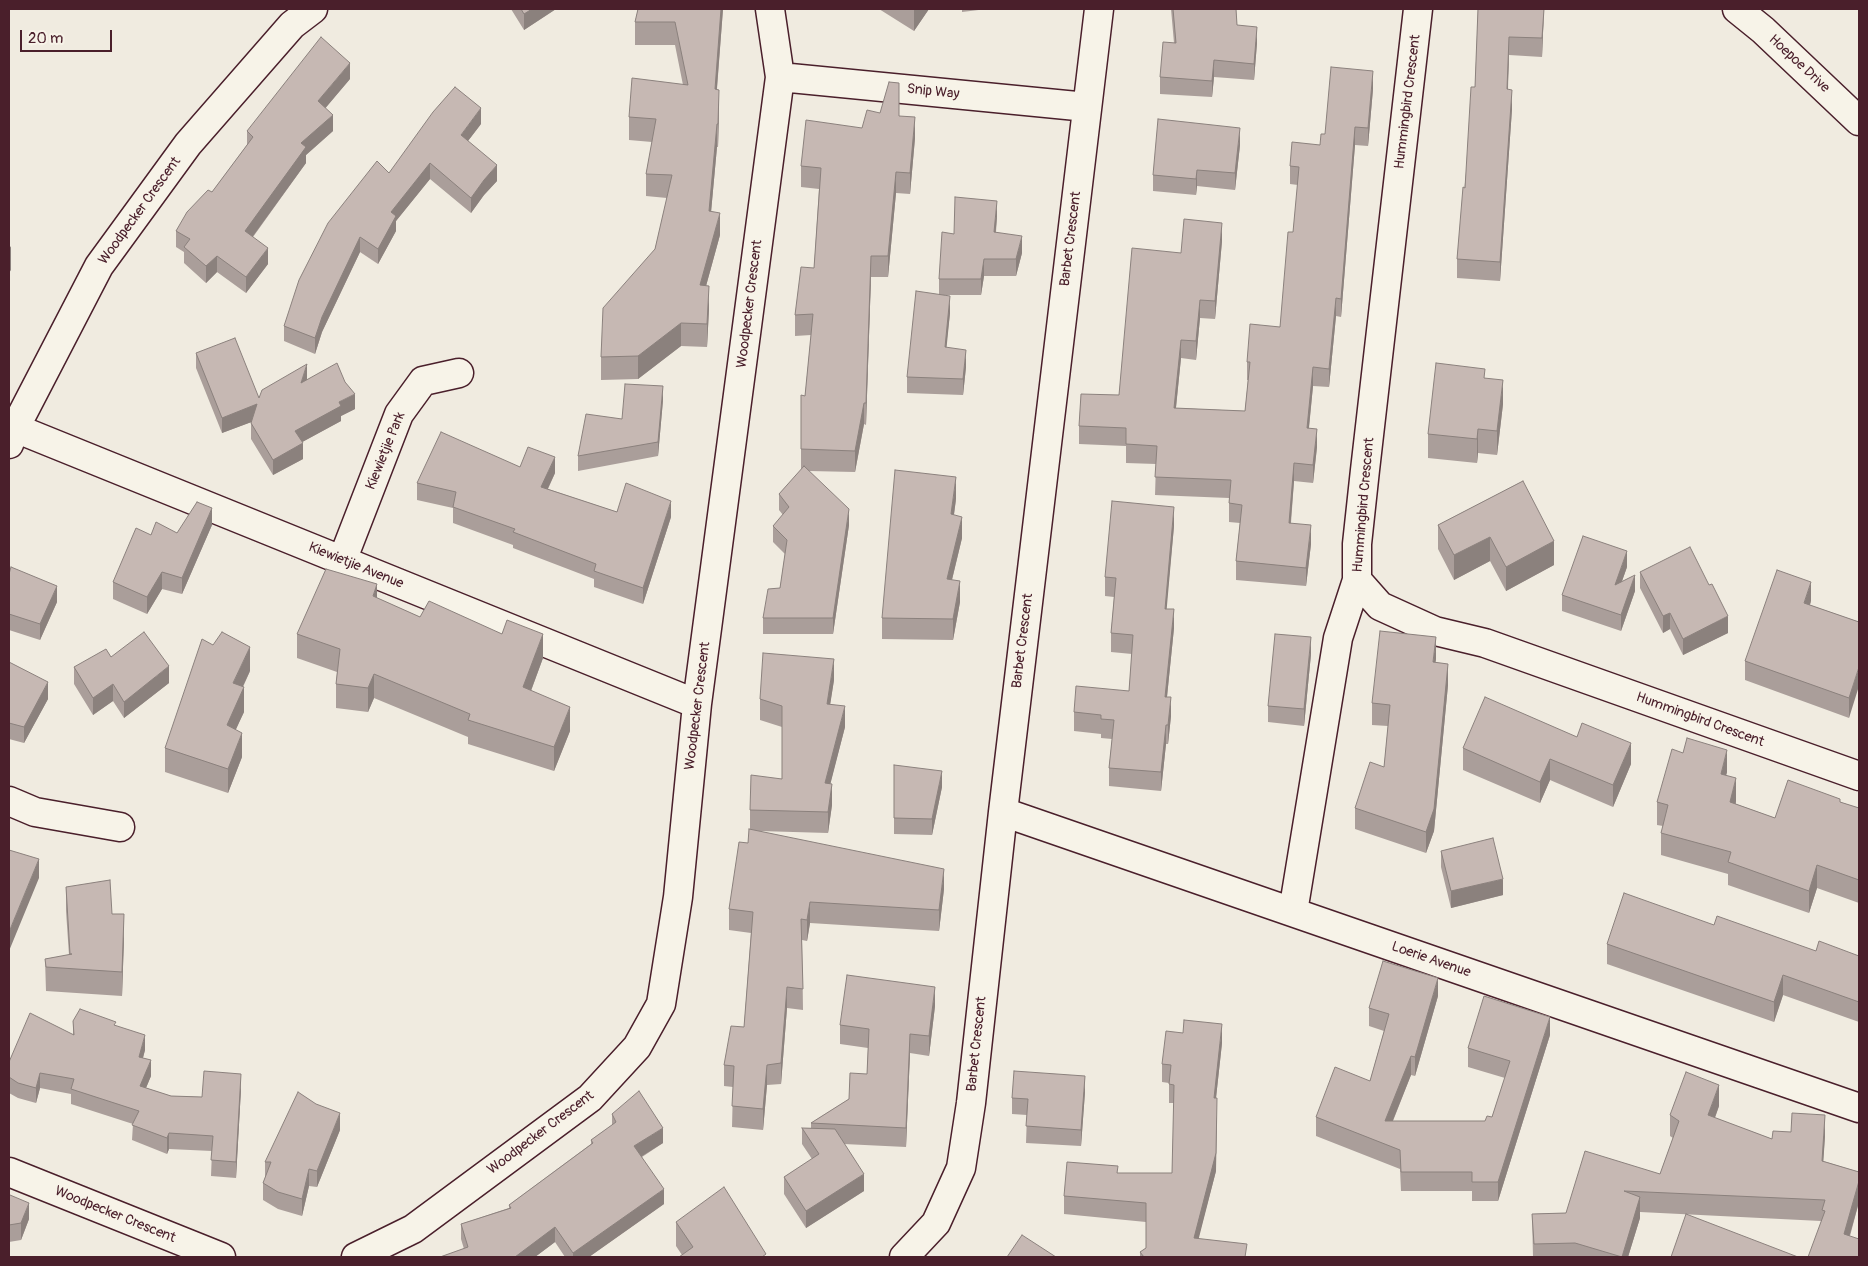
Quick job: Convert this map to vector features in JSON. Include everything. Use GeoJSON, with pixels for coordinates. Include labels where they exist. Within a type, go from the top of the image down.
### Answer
{"type":"FeatureCollection","features":[{"type":"Feature","properties":{"kind":"street","name":"Woodpecker Crescent"},"geometry":{"type":"LineString","coordinates":[[12,436],[99,266],[188,144],[292,25],[313,9]]}},
{"type":"Feature","properties":{"kind":"street","name":"Woodpecker Crescent"},"geometry":{"type":"LineString","coordinates":[[356,1257],[414,1229],[590,1098],[638,1048],[661,1004],[678,898],[697,704],[780,77],[770,9]]}},
{"type":"Feature","properties":{"kind":"street","name":"Barbet Crescent"},"geometry":{"type":"LineString","coordinates":[[904,1257],[936,1223],[961,1168],[971,1103],[1003,812],[1099,9]]}},
{"type":"Feature","properties":{"kind":"street","name":"Hummingbird Crescent"},"geometry":{"type":"LineString","coordinates":[[1418,9],[1357,544],[1357,580],[1380,606],[1435,631],[1485,643],[1859,776]]}},
{"type":"Feature","properties":{"kind":"street","name":"Hoepoe Drive"},"geometry":{"type":"LineString","coordinates":[[1737,9],[1763,30],[1859,121]]}},
{"type":"Feature","properties":{"kind":"street","name":"Snip Way"},"geometry":{"type":"LineString","coordinates":[[780,77],[1087,107]]}},
{"type":"Feature","properties":{"kind":"street","name":"Kiewietjie Park"},"geometry":{"type":"LineString","coordinates":[[342,561],[399,414],[423,381],[459,373]]}},
{"type":"Feature","properties":{"kind":"street","name":"Kiewietjie Avenue"},"geometry":{"type":"LineString","coordinates":[[12,436],[342,561],[697,704]]}},
{"type":"Feature","properties":{"kind":"street"},"geometry":{"type":"LineString","coordinates":[[1292,912],[1338,638],[1357,580]]}},
{"type":"Feature","properties":{"kind":"street"},"geometry":{"type":"LineString","coordinates":[[9,801],[35,812],[120,827]]}},
{"type":"Feature","properties":{"kind":"street","name":"Loerie Avenue"},"geometry":{"type":"LineString","coordinates":[[1003,812],[1859,1108]]}},
{"type":"Feature","properties":{"kind":"street","name":"Woodpecker Crescent"},"geometry":{"type":"LineString","coordinates":[[9,1172],[221,1257]]}},
{"type":"Feature","properties":{"kind":"building"},"geometry":{"type":"Polygon","coordinates":[[[521,9],[532,9],[524,14],[521,9]]]}},
{"type":"Feature","properties":{"kind":"building"},"geometry":{"type":"Polygon","coordinates":[[[638,9],[721,9],[715,89],[719,90],[718,124],[709,211],[720,213],[700,285],[709,286],[707,324],[681,323],[638,356],[601,357],[603,308],[655,249],[672,175],[646,174],[656,119],[629,117],[632,78],[688,85],[675,22],[635,22],[638,9]]]}},
{"type":"Feature","properties":{"kind":"building"},"geometry":{"type":"Polygon","coordinates":[[[1173,9],[1236,9],[1237,25],[1257,27],[1254,64],[1214,60],[1212,81],[1160,77],[1163,42],[1176,43],[1173,9]]]}},
{"type":"Feature","properties":{"kind":"building"},"geometry":{"type":"Polygon","coordinates":[[[1478,9],[1544,9],[1542,38],[1509,37],[1507,89],[1512,90],[1500,262],[1457,259],[1463,187],[1465,188],[1471,87],[1475,87],[1478,9]]]}},
{"type":"Feature","properties":{"kind":"building"},"geometry":{"type":"Polygon","coordinates":[[[321,37],[350,63],[318,101],[333,115],[301,143],[306,147],[245,231],[268,248],[246,277],[217,256],[206,266],[184,247],[190,239],[176,231],[187,212],[208,190],[212,192],[253,137],[247,131],[321,37]]]}},
{"type":"Feature","properties":{"kind":"building"},"geometry":{"type":"Polygon","coordinates":[[[1331,67],[1373,71],[1368,128],[1355,127],[1341,299],[1336,298],[1329,369],[1313,367],[1307,428],[1317,429],[1313,465],[1294,463],[1289,523],[1311,525],[1306,568],[1236,561],[1242,505],[1229,503],[1231,480],[1155,477],[1157,446],[1126,444],[1126,428],[1079,426],[1081,394],[1119,395],[1132,248],[1181,253],[1184,219],[1222,223],[1215,301],[1200,300],[1196,341],[1181,340],[1174,408],[1245,411],[1250,362],[1247,362],[1250,324],[1280,327],[1288,232],[1293,232],[1299,167],[1290,166],[1292,142],[1320,145],[1321,134],[1325,134],[1331,67]]]}},
{"type":"Feature","properties":{"kind":"building"},"geometry":{"type":"Polygon","coordinates":[[[889,82],[899,83],[899,116],[915,117],[910,173],[896,172],[888,256],[871,256],[866,403],[864,403],[855,451],[801,449],[801,395],[805,396],[813,314],[795,315],[801,267],[814,268],[821,168],[801,166],[806,120],[862,128],[867,110],[880,113],[889,82]]]}},
{"type":"Feature","properties":{"kind":"building"},"geometry":{"type":"Polygon","coordinates":[[[455,87],[481,108],[461,135],[497,165],[471,198],[430,163],[391,212],[396,216],[378,249],[360,237],[322,317],[315,338],[284,326],[299,280],[328,223],[377,161],[389,173],[433,112],[455,87]]]}},
{"type":"Feature","properties":{"kind":"building"},"geometry":{"type":"Polygon","coordinates":[[[1158,119],[1240,128],[1235,173],[1197,170],[1196,179],[1153,175],[1158,119]]]}},
{"type":"Feature","properties":{"kind":"building"},"geometry":{"type":"Polygon","coordinates":[[[955,197],[997,201],[994,232],[1022,236],[1016,259],[984,259],[981,279],[939,279],[942,232],[954,234],[955,197]]]}},
{"type":"Feature","properties":{"kind":"building"},"geometry":{"type":"Polygon","coordinates":[[[916,291],[950,296],[945,347],[966,350],[963,379],[907,377],[916,291]]]}},
{"type":"Feature","properties":{"kind":"building"},"geometry":{"type":"Polygon","coordinates":[[[235,338],[259,398],[262,390],[307,364],[301,383],[337,363],[345,382],[355,394],[339,402],[341,406],[295,431],[303,443],[273,460],[251,423],[257,404],[222,418],[196,353],[235,338]]]}},
{"type":"Feature","properties":{"kind":"building"},"geometry":{"type":"Polygon","coordinates":[[[1436,363],[1485,369],[1484,378],[1503,380],[1497,431],[1478,429],[1477,439],[1428,434],[1436,363]]]}},
{"type":"Feature","properties":{"kind":"building"},"geometry":{"type":"Polygon","coordinates":[[[625,384],[663,386],[658,442],[578,456],[586,414],[622,419],[625,384]]]}},
{"type":"Feature","properties":{"kind":"building"},"geometry":{"type":"Polygon","coordinates":[[[441,432],[520,467],[528,447],[555,457],[541,487],[617,512],[626,483],[671,501],[643,588],[594,571],[596,564],[513,532],[515,529],[453,507],[456,492],[417,483],[441,432]]]}},
{"type":"Feature","properties":{"kind":"building"},"geometry":{"type":"Polygon","coordinates":[[[804,466],[849,509],[833,618],[763,618],[768,589],[780,588],[787,540],[773,526],[789,507],[779,494],[804,466]]]}},
{"type":"Feature","properties":{"kind":"building"},"geometry":{"type":"Polygon","coordinates":[[[895,470],[956,477],[951,514],[962,517],[947,579],[960,581],[953,619],[882,618],[895,470]]]}},
{"type":"Feature","properties":{"kind":"building"},"geometry":{"type":"Polygon","coordinates":[[[1523,481],[1554,541],[1506,567],[1490,537],[1454,555],[1438,525],[1523,481]]]}},
{"type":"Feature","properties":{"kind":"building"},"geometry":{"type":"Polygon","coordinates":[[[1112,501],[1174,507],[1165,609],[1174,609],[1165,697],[1171,697],[1161,772],[1109,768],[1114,720],[1101,719],[1101,715],[1074,712],[1076,686],[1129,691],[1133,635],[1111,633],[1116,578],[1105,577],[1112,501]]]}},
{"type":"Feature","properties":{"kind":"building"},"geometry":{"type":"Polygon","coordinates":[[[197,502],[212,508],[182,578],[162,572],[147,597],[113,582],[136,528],[151,535],[156,522],[177,533],[197,502]]]}},
{"type":"Feature","properties":{"kind":"building"},"geometry":{"type":"Polygon","coordinates":[[[1583,536],[1627,551],[1615,585],[1635,575],[1621,615],[1562,595],[1583,536]]]}},
{"type":"Feature","properties":{"kind":"building"},"geometry":{"type":"Polygon","coordinates":[[[1690,547],[1709,585],[1712,584],[1728,616],[1683,639],[1670,613],[1663,616],[1640,572],[1690,547]]]}},
{"type":"Feature","properties":{"kind":"building"},"geometry":{"type":"Polygon","coordinates":[[[11,567],[57,586],[40,624],[9,614],[9,574],[11,567]]]}},
{"type":"Feature","properties":{"kind":"building"},"geometry":{"type":"Polygon","coordinates":[[[326,569],[377,584],[373,596],[420,617],[429,601],[502,634],[507,620],[543,634],[523,687],[570,707],[554,747],[468,720],[470,714],[374,674],[368,688],[336,684],[340,649],[297,634],[326,569]]]}},
{"type":"Feature","properties":{"kind":"building"},"geometry":{"type":"Polygon","coordinates":[[[1777,570],[1811,582],[1804,603],[1859,622],[1859,667],[1849,698],[1745,661],[1777,570]]]}},
{"type":"Feature","properties":{"kind":"building"},"geometry":{"type":"Polygon","coordinates":[[[1380,631],[1436,637],[1433,662],[1448,664],[1434,809],[1426,832],[1355,808],[1370,762],[1384,767],[1390,705],[1372,703],[1380,631]]]}},
{"type":"Feature","properties":{"kind":"building"},"geometry":{"type":"Polygon","coordinates":[[[144,632],[169,666],[124,702],[113,684],[93,698],[74,667],[106,649],[111,657],[144,632]]]}},
{"type":"Feature","properties":{"kind":"building"},"geometry":{"type":"Polygon","coordinates":[[[222,632],[250,647],[233,683],[244,687],[227,725],[242,733],[228,769],[165,748],[202,639],[213,645],[222,632]]]}},
{"type":"Feature","properties":{"kind":"building"},"geometry":{"type":"Polygon","coordinates":[[[1275,634],[1311,637],[1304,709],[1268,706],[1275,634]]]}},
{"type":"Feature","properties":{"kind":"building"},"geometry":{"type":"Polygon","coordinates":[[[763,653],[834,659],[827,704],[845,706],[825,783],[832,784],[828,812],[750,810],[751,775],[782,779],[782,706],[760,699],[763,653]]]}},
{"type":"Feature","properties":{"kind":"building"},"geometry":{"type":"Polygon","coordinates":[[[9,662],[48,682],[24,727],[9,723],[9,662]]]}},
{"type":"Feature","properties":{"kind":"building"},"geometry":{"type":"Polygon","coordinates":[[[1485,697],[1577,737],[1582,723],[1631,743],[1613,785],[1550,759],[1540,782],[1463,748],[1485,697]]]}},
{"type":"Feature","properties":{"kind":"building"},"geometry":{"type":"Polygon","coordinates":[[[1687,738],[1727,750],[1721,774],[1736,778],[1730,802],[1775,818],[1788,780],[1859,808],[1859,880],[1817,865],[1809,891],[1728,862],[1731,852],[1661,833],[1668,805],[1657,802],[1672,749],[1683,753],[1687,738]]]}},
{"type":"Feature","properties":{"kind":"building"},"geometry":{"type":"Polygon","coordinates":[[[894,765],[942,771],[932,819],[894,818],[894,765]]]}},
{"type":"Feature","properties":{"kind":"building"},"geometry":{"type":"Polygon","coordinates":[[[749,829],[944,869],[939,910],[810,902],[807,920],[801,919],[803,989],[787,987],[781,1063],[767,1065],[763,1109],[732,1106],[734,1066],[724,1065],[731,1026],[744,1027],[753,912],[729,909],[739,842],[748,843],[749,829]]]}},
{"type":"Feature","properties":{"kind":"building"},"geometry":{"type":"Polygon","coordinates":[[[1493,838],[1503,879],[1451,891],[1441,851],[1493,838]]]}},
{"type":"Feature","properties":{"kind":"building"},"geometry":{"type":"Polygon","coordinates":[[[9,850],[39,859],[9,932],[9,850]]]}},
{"type":"Feature","properties":{"kind":"building"},"geometry":{"type":"Polygon","coordinates":[[[110,880],[112,914],[124,914],[122,972],[46,967],[45,959],[72,954],[70,954],[66,887],[110,880]]]}},
{"type":"Feature","properties":{"kind":"building"},"geometry":{"type":"Polygon","coordinates":[[[1624,893],[1714,925],[1717,916],[1816,951],[1819,941],[1859,956],[1859,1002],[1783,975],[1774,1002],[1607,944],[1624,893]]]}},
{"type":"Feature","properties":{"kind":"building"},"geometry":{"type":"Polygon","coordinates":[[[1383,961],[1438,978],[1415,1057],[1411,1056],[1385,1121],[1485,1121],[1487,1116],[1492,1117],[1510,1061],[1468,1048],[1484,996],[1550,1017],[1498,1182],[1472,1182],[1472,1172],[1401,1172],[1400,1150],[1316,1117],[1335,1067],[1370,1081],[1389,1014],[1369,1008],[1383,961]]]}},
{"type":"Feature","properties":{"kind":"building"},"geometry":{"type":"Polygon","coordinates":[[[847,975],[935,987],[929,1036],[910,1034],[906,1128],[811,1123],[849,1099],[850,1073],[867,1074],[869,1029],[840,1025],[847,975]]]}},
{"type":"Feature","properties":{"kind":"building"},"geometry":{"type":"Polygon","coordinates":[[[80,1009],[116,1022],[114,1025],[145,1035],[139,1057],[151,1060],[140,1086],[171,1096],[202,1097],[204,1071],[241,1074],[236,1162],[211,1160],[213,1136],[169,1133],[167,1138],[132,1125],[139,1111],[71,1089],[74,1079],[40,1073],[36,1088],[18,1083],[9,1077],[9,1062],[30,1013],[74,1035],[73,1021],[80,1009]]]}},
{"type":"Feature","properties":{"kind":"building"},"geometry":{"type":"Polygon","coordinates":[[[1184,1020],[1222,1024],[1214,1098],[1217,1098],[1216,1153],[1194,1238],[1247,1244],[1245,1257],[1144,1257],[1140,1252],[1146,1248],[1146,1203],[1064,1196],[1067,1162],[1118,1166],[1117,1173],[1172,1173],[1174,1085],[1169,1084],[1171,1065],[1162,1064],[1166,1031],[1183,1033],[1184,1020]]]}},
{"type":"Feature","properties":{"kind":"building"},"geometry":{"type":"Polygon","coordinates":[[[1014,1071],[1085,1076],[1081,1130],[1026,1126],[1028,1099],[1012,1098],[1014,1071]]]}},
{"type":"Feature","properties":{"kind":"building"},"geometry":{"type":"Polygon","coordinates":[[[1686,1072],[1719,1085],[1708,1115],[1772,1139],[1773,1131],[1791,1132],[1792,1113],[1825,1115],[1822,1161],[1859,1172],[1859,1181],[1844,1234],[1859,1239],[1859,1257],[1808,1257],[1825,1211],[1822,1210],[1825,1200],[1624,1191],[1640,1197],[1622,1257],[1575,1243],[1534,1244],[1532,1214],[1566,1213],[1585,1151],[1660,1174],[1679,1121],[1670,1115],[1686,1072]]]}},
{"type":"Feature","properties":{"kind":"building"},"geometry":{"type":"Polygon","coordinates":[[[639,1091],[663,1128],[634,1146],[664,1189],[573,1253],[555,1227],[515,1257],[440,1257],[468,1247],[461,1224],[511,1208],[509,1205],[593,1143],[591,1140],[616,1122],[612,1114],[639,1091]]]}},
{"type":"Feature","properties":{"kind":"building"},"geometry":{"type":"Polygon","coordinates":[[[298,1092],[316,1104],[340,1113],[317,1171],[309,1169],[302,1199],[278,1192],[263,1183],[271,1162],[265,1162],[298,1092]]]}},
{"type":"Feature","properties":{"kind":"building"},"geometry":{"type":"Polygon","coordinates":[[[802,1128],[835,1129],[864,1174],[806,1211],[784,1177],[819,1154],[802,1128]]]}},
{"type":"Feature","properties":{"kind":"building"},"geometry":{"type":"Polygon","coordinates":[[[724,1187],[766,1254],[762,1257],[679,1257],[693,1247],[676,1222],[724,1187]]]}},
{"type":"Feature","properties":{"kind":"building"},"geometry":{"type":"Polygon","coordinates":[[[9,1195],[29,1203],[21,1223],[9,1225],[9,1195]]]}},
{"type":"Feature","properties":{"kind":"building"},"geometry":{"type":"Polygon","coordinates":[[[1686,1214],[1798,1257],[1671,1257],[1686,1214]]]}},
{"type":"Feature","properties":{"kind":"building"},"geometry":{"type":"Polygon","coordinates":[[[1022,1235],[1056,1257],[1007,1257],[1022,1235]]]}}]}
